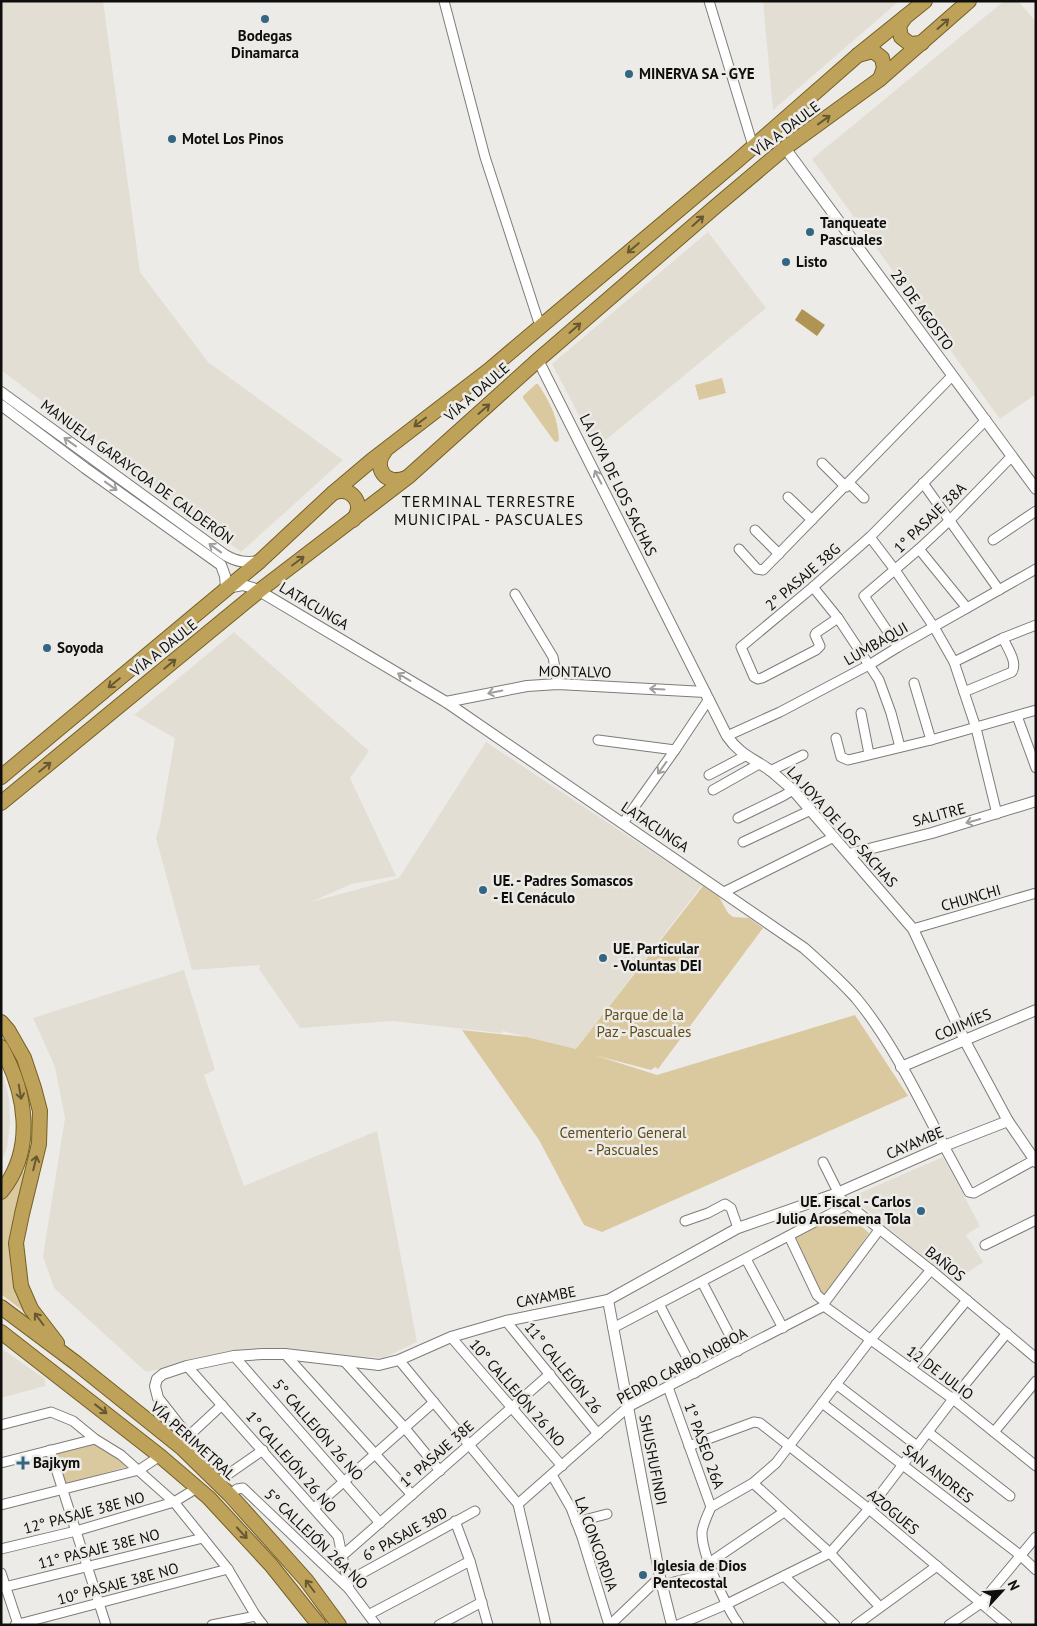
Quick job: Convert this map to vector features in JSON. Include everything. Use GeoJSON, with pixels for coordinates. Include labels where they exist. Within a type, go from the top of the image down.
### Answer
{"type":"FeatureCollection","features":[{"type":"Feature","properties":{"kind":"highway","name":"VÍA A DAULE"},"geometry":{"type":"LineString","coordinates":[[1,777],[260,561],[333,493],[389,446],[489,370],[858,55],[925,1]]}},
{"type":"Feature","properties":{"kind":"highway","name":"VÍA A DAULE"},"geometry":{"type":"LineString","coordinates":[[3,802],[260,591],[408,477],[538,360],[715,207],[785,148],[880,79],[970,1]]}},
{"type":"Feature","properties":{"kind":"highway"},"geometry":{"type":"LineString","coordinates":[[905,16],[899,26],[901,37],[910,44],[922,43]]}},
{"type":"Feature","properties":{"kind":"highway"},"geometry":{"type":"LineString","coordinates":[[858,55],[873,51],[879,54],[884,63],[884,73],[880,79]]}},
{"type":"Feature","properties":{"kind":"highway"},"geometry":{"type":"LineString","coordinates":[[389,446],[380,459],[380,467],[383,474],[388,479],[396,481],[408,477]]}},
{"type":"Feature","properties":{"kind":"highway"},"geometry":{"type":"LineString","coordinates":[[333,493],[347,491],[355,497],[358,511],[353,520]]}},
{"type":"Feature","properties":{"kind":"highway"},"geometry":{"type":"LineString","coordinates":[[1,1022],[8,1030],[24,1058],[40,1111],[39,1144],[16,1243],[22,1286],[31,1309],[68,1358]]}},
{"type":"Feature","properties":{"kind":"highway"},"geometry":{"type":"LineString","coordinates":[[1,1047],[18,1083],[23,1111],[24,1134],[20,1154],[13,1172],[1,1192]]}},
{"type":"Feature","properties":{"kind":"highway","name":"VÍA PERIMETRAL"},"geometry":{"type":"LineString","coordinates":[[1,1307],[182,1448],[230,1495],[306,1580],[339,1625]]}},
{"type":"Feature","properties":{"kind":"highway"},"geometry":{"type":"LineString","coordinates":[[1,1332],[160,1456],[209,1498],[271,1565],[318,1625]]}},
{"type":"Feature","properties":{"kind":"street"},"geometry":{"type":"LineString","coordinates":[[444,1],[485,157],[540,326]]}},
{"type":"Feature","properties":{"kind":"street"},"geometry":{"type":"LineString","coordinates":[[709,1],[753,146]]}},
{"type":"Feature","properties":{"kind":"street","name":"28 DE AGOSTO"},"geometry":{"type":"LineString","coordinates":[[785,148],[1036,489]]}},
{"type":"Feature","properties":{"kind":"street","name":"LA JOYA DE LOS SACHAS"},"geometry":{"type":"LineString","coordinates":[[538,360],[727,736],[734,747],[770,771],[793,790],[913,929],[965,1041],[1008,1120],[1035,1161]]}},
{"type":"Feature","properties":{"kind":"street"},"geometry":{"type":"LineString","coordinates":[[739,549],[759,570],[763,570],[952,376]]}},
{"type":"Feature","properties":{"kind":"street","name":"MANUELA GARAYCOA DE CALDERÓN"},"geometry":{"type":"LineString","coordinates":[[1,392],[234,560],[250,563],[260,561]]}},
{"type":"Feature","properties":{"kind":"street","name":"MANUELA GARAYCOA DE CALDERÓN"},"geometry":{"type":"LineString","coordinates":[[1,405],[84,468],[221,565],[225,576],[226,588]]}},
{"type":"Feature","properties":{"kind":"street","name":"2° PASAJE 38G"},"geometry":{"type":"LineString","coordinates":[[838,618],[816,632],[815,635],[820,646],[816,650],[762,678],[754,677],[741,647],[870,537],[986,420]]}},
{"type":"Feature","properties":{"kind":"street","name":"1° PASAJE 38A"},"geometry":{"type":"LineString","coordinates":[[898,647],[864,596],[950,520],[1012,456]]}},
{"type":"Feature","properties":{"kind":"street"},"geometry":{"type":"LineString","coordinates":[[84,468],[92,458]]}},
{"type":"Feature","properties":{"kind":"street"},"geometry":{"type":"LineString","coordinates":[[822,463],[864,498]]}},
{"type":"Feature","properties":{"kind":"street"},"geometry":{"type":"LineString","coordinates":[[923,483],[999,590]]}},
{"type":"Feature","properties":{"kind":"street"},"geometry":{"type":"LineString","coordinates":[[788,497],[812,520]]}},
{"type":"Feature","properties":{"kind":"street"},"geometry":{"type":"LineString","coordinates":[[993,540],[1036,511]]}},
{"type":"Feature","properties":{"kind":"street"},"geometry":{"type":"LineString","coordinates":[[755,530],[779,554]]}},
{"type":"Feature","properties":{"kind":"street"},"geometry":{"type":"LineString","coordinates":[[870,537],[934,627],[954,662],[976,728],[997,814]]}},
{"type":"Feature","properties":{"kind":"street"},"geometry":{"type":"LineString","coordinates":[[919,549],[967,608]]}},
{"type":"Feature","properties":{"kind":"street","name":"LUMBAQUI"},"geometry":{"type":"LineString","coordinates":[[727,736],[780,712],[869,665],[1036,569]]}},
{"type":"Feature","properties":{"kind":"street","name":"LATACUNGA"},"geometry":{"type":"LineString","coordinates":[[226,588],[243,585],[260,591],[446,702],[804,948],[831,971],[869,1016],[901,1067],[969,1192],[979,1192],[1035,1161]]}},
{"type":"Feature","properties":{"kind":"street"},"geometry":{"type":"LineString","coordinates":[[813,587],[838,618],[879,680],[891,713],[900,747]]}},
{"type":"Feature","properties":{"kind":"street"},"geometry":{"type":"LineString","coordinates":[[515,594],[553,657],[558,684]]}},
{"type":"Feature","properties":{"kind":"street"},"geometry":{"type":"LineString","coordinates":[[954,662],[1003,638],[1036,625]]}},
{"type":"Feature","properties":{"kind":"street"},"geometry":{"type":"LineString","coordinates":[[964,692],[1012,672],[1014,663],[1003,638]]}},
{"type":"Feature","properties":{"kind":"street"},"geometry":{"type":"LineString","coordinates":[[914,683],[930,740]]}},
{"type":"Feature","properties":{"kind":"street","name":"MONTALVO"},"geometry":{"type":"LineString","coordinates":[[446,702],[527,686],[558,684],[707,696]]}},
{"type":"Feature","properties":{"kind":"street"},"geometry":{"type":"LineString","coordinates":[[623,823],[675,750],[707,696]]}},
{"type":"Feature","properties":{"kind":"street"},"geometry":{"type":"LineString","coordinates":[[836,738],[839,753],[844,759],[930,740],[1036,710]]}},
{"type":"Feature","properties":{"kind":"street"},"geometry":{"type":"LineString","coordinates":[[861,713],[869,754]]}},
{"type":"Feature","properties":{"kind":"street"},"geometry":{"type":"LineString","coordinates":[[1016,716],[1036,768]]}},
{"type":"Feature","properties":{"kind":"street"},"geometry":{"type":"LineString","coordinates":[[598,740],[675,750]]}},
{"type":"Feature","properties":{"kind":"street"},"geometry":{"type":"LineString","coordinates":[[770,771],[804,755]]}},
{"type":"Feature","properties":{"kind":"street"},"geometry":{"type":"LineString","coordinates":[[709,775],[745,756]]}},
{"type":"Feature","properties":{"kind":"street"},"geometry":{"type":"LineString","coordinates":[[713,790],[760,764]]}},
{"type":"Feature","properties":{"kind":"street"},"geometry":{"type":"LineString","coordinates":[[738,818],[793,790]]}},
{"type":"Feature","properties":{"kind":"street","name":"SALITRE"},"geometry":{"type":"LineString","coordinates":[[849,854],[932,833],[1036,801]]}},
{"type":"Feature","properties":{"kind":"street"},"geometry":{"type":"LineString","coordinates":[[742,842],[811,810]]}},
{"type":"Feature","properties":{"kind":"street"},"geometry":{"type":"LineString","coordinates":[[724,892],[834,837]]}},
{"type":"Feature","properties":{"kind":"street","name":"CHUNCHI"},"geometry":{"type":"LineString","coordinates":[[913,929],[1036,893]]}},
{"type":"Feature","properties":{"kind":"street","name":"COJIMÍES"},"geometry":{"type":"LineString","coordinates":[[901,1067],[1036,1010]]}},
{"type":"Feature","properties":{"kind":"street","name":"CAYAMBE"},"geometry":{"type":"LineString","coordinates":[[194,1460],[194,1449],[187,1435],[158,1398],[155,1386],[157,1379],[163,1374],[187,1366],[234,1356],[262,1354],[285,1354],[379,1365],[399,1360],[452,1337],[506,1321],[608,1300],[738,1228],[836,1193],[1008,1120]]}},
{"type":"Feature","properties":{"kind":"street"},"geometry":{"type":"LineString","coordinates":[[823,1162],[836,1193]]}},
{"type":"Feature","properties":{"kind":"street","name":"BAÑOS"},"geometry":{"type":"LineString","coordinates":[[836,1193],[1036,1358]]}},
{"type":"Feature","properties":{"kind":"street"},"geometry":{"type":"LineString","coordinates":[[685,1221],[708,1213],[725,1204],[731,1208],[738,1228]]}},
{"type":"Feature","properties":{"kind":"street"},"geometry":{"type":"LineString","coordinates":[[613,1328],[849,1204]]}},
{"type":"Feature","properties":{"kind":"street"},"geometry":{"type":"LineString","coordinates":[[985,1245],[1036,1220]]}},
{"type":"Feature","properties":{"kind":"street","name":"PEDRO CARBO NOBOA"},"geometry":{"type":"LineString","coordinates":[[518,1504],[628,1407],[783,1328],[824,1304],[879,1230]]}},
{"type":"Feature","properties":{"kind":"street","name":"12 DE JULIO"},"geometry":{"type":"LineString","coordinates":[[789,1236],[817,1295],[824,1304],[1034,1461]]}},
{"type":"Feature","properties":{"kind":"street"},"geometry":{"type":"LineString","coordinates":[[746,1259],[783,1328]]}},
{"type":"Feature","properties":{"kind":"street"},"geometry":{"type":"LineString","coordinates":[[712,1507],[753,1483],[776,1462],[871,1339],[931,1270]]}},
{"type":"Feature","properties":{"kind":"street"},"geometry":{"type":"LineString","coordinates":[[702,1282],[738,1351]]}},
{"type":"Feature","properties":{"kind":"street","name":"SHUSHUFINDI"},"geometry":{"type":"LineString","coordinates":[[608,1300],[661,1581],[672,1625]]}},
{"type":"Feature","properties":{"kind":"street"},"geometry":{"type":"LineString","coordinates":[[911,1368],[967,1300]]}},
{"type":"Feature","properties":{"kind":"street"},"geometry":{"type":"LineString","coordinates":[[659,1304],[695,1373]]}},
{"type":"Feature","properties":{"kind":"street","name":"11° CALLEJÓN 26"},"geometry":{"type":"LineString","coordinates":[[506,1321],[598,1434]]}},
{"type":"Feature","properties":{"kind":"street"},"geometry":{"type":"LineString","coordinates":[[678,1625],[727,1604],[830,1554],[868,1509],[1007,1333]]}},
{"type":"Feature","properties":{"kind":"street","name":"10° CALLEJÓN 26 NO"},"geometry":{"type":"LineString","coordinates":[[452,1337],[562,1466]]}},
{"type":"Feature","properties":{"kind":"street","name":"5° CALLEJÓN 26 NO"},"geometry":{"type":"LineString","coordinates":[[285,1354],[412,1495]]}},
{"type":"Feature","properties":{"kind":"street","name":"5° CALLEJÓN 26 NO"},"geometry":{"type":"LineString","coordinates":[[234,1356],[380,1523]]}},
{"type":"Feature","properties":{"kind":"street"},"geometry":{"type":"LineString","coordinates":[[399,1360],[518,1504],[546,1625]]}},
{"type":"Feature","properties":{"kind":"street"},"geometry":{"type":"LineString","coordinates":[[345,1362],[404,1427],[440,1471]]}},
{"type":"Feature","properties":{"kind":"street","name":"1° CALLEJÓN 26 NO"},"geometry":{"type":"LineString","coordinates":[[187,1366],[338,1536],[349,1585]]}},
{"type":"Feature","properties":{"kind":"street","name":"1° PASAJE 38E"},"geometry":{"type":"LineString","coordinates":[[343,1555],[550,1374]]}},
{"type":"Feature","properties":{"kind":"street"},"geometry":{"type":"LineString","coordinates":[[994,1432],[1036,1381]]}},
{"type":"Feature","properties":{"kind":"street"},"geometry":{"type":"LineString","coordinates":[[836,1384],[917,1446]]}},
{"type":"Feature","properties":{"kind":"street","name":"1° PASEO 26A"},"geometry":{"type":"LineString","coordinates":[[668,1387],[712,1507],[702,1530],[703,1550],[727,1604],[739,1625]]}},
{"type":"Feature","properties":{"kind":"street"},"geometry":{"type":"LineString","coordinates":[[314,1508],[434,1402]]}},
{"type":"Feature","properties":{"kind":"street","name":"SAN ANDRES"},"geometry":{"type":"LineString","coordinates":[[822,1403],[1020,1555],[1036,1570]]}},
{"type":"Feature","properties":{"kind":"street"},"geometry":{"type":"LineString","coordinates":[[187,1435],[194,1431],[222,1405]]}},
{"type":"Feature","properties":{"kind":"street"},"geometry":{"type":"LineString","coordinates":[[1,1425],[51,1412],[73,1422],[95,1439],[121,1455],[174,1502],[228,1569],[263,1625]]}},
{"type":"Feature","properties":{"kind":"street","name":"AZOGUES"},"geometry":{"type":"LineString","coordinates":[[689,1446],[754,1422],[760,1423],[868,1509],[1007,1625]]}},
{"type":"Feature","properties":{"kind":"street"},"geometry":{"type":"LineString","coordinates":[[928,1432],[1010,1496]]}},
{"type":"Feature","properties":{"kind":"street"},"geometry":{"type":"LineString","coordinates":[[1,1463],[95,1439]]}},
{"type":"Feature","properties":{"kind":"street"},"geometry":{"type":"LineString","coordinates":[[50,1450],[106,1625]]}},
{"type":"Feature","properties":{"kind":"street"},"geometry":{"type":"LineString","coordinates":[[217,1482],[263,1450]]}},
{"type":"Feature","properties":{"kind":"street"},"geometry":{"type":"LineString","coordinates":[[1,1505],[140,1470],[160,1456]]}},
{"type":"Feature","properties":{"kind":"street","name":"LA CONCORDIA"},"geometry":{"type":"LineString","coordinates":[[552,1475],[571,1508],[609,1625]]}},
{"type":"Feature","properties":{"kind":"street"},"geometry":{"type":"LineString","coordinates":[[753,1483],[830,1554],[880,1607]]}},
{"type":"Feature","properties":{"kind":"street","name":"12° PASAJE 38E NO"},"geometry":{"type":"LineString","coordinates":[[1,1549],[76,1531],[174,1502],[197,1488]]}},
{"type":"Feature","properties":{"kind":"street","name":"5° CALLEJÓN 26A NO"},"geometry":{"type":"LineString","coordinates":[[230,1495],[237,1489],[243,1488],[349,1585],[376,1625]]}},
{"type":"Feature","properties":{"kind":"street","name":"6° PASAJE 38D"},"geometry":{"type":"LineString","coordinates":[[349,1585],[455,1521],[475,1511]]}},
{"type":"Feature","properties":{"kind":"street"},"geometry":{"type":"LineString","coordinates":[[709,1563],[784,1512]]}},
{"type":"Feature","properties":{"kind":"street"},"geometry":{"type":"LineString","coordinates":[[576,1522],[607,1514]]}},
{"type":"Feature","properties":{"kind":"street"},"geometry":{"type":"LineString","coordinates":[[455,1521],[470,1561],[488,1625]]}},
{"type":"Feature","properties":{"kind":"street"},"geometry":{"type":"LineString","coordinates":[[949,1625],[981,1603],[1036,1537]]}},
{"type":"Feature","properties":{"kind":"street","name":"11° PASAJE 38E NO"},"geometry":{"type":"LineString","coordinates":[[4,1588],[203,1538]]}},
{"type":"Feature","properties":{"kind":"street"},"geometry":{"type":"LineString","coordinates":[[370,1614],[470,1561]]}},
{"type":"Feature","properties":{"kind":"street"},"geometry":{"type":"LineString","coordinates":[[856,1625],[937,1566]]}},
{"type":"Feature","properties":{"kind":"street","name":"10° PASAJE 38E NO"},"geometry":{"type":"LineString","coordinates":[[17,1624],[228,1569]]}},
{"type":"Feature","properties":{"kind":"street"},"geometry":{"type":"LineString","coordinates":[[609,1625],[661,1581],[714,1572]]}},
{"type":"Feature","properties":{"kind":"street"},"geometry":{"type":"LineString","coordinates":[[1,1573],[4,1588],[17,1624]]}},
{"type":"Feature","properties":{"kind":"street"},"geometry":{"type":"LineString","coordinates":[[784,1576],[836,1625]]}},
{"type":"Feature","properties":{"kind":"street"},"geometry":{"type":"LineString","coordinates":[[439,1625],[482,1602]]}},
{"type":"Feature","properties":{"kind":"street"},"geometry":{"type":"LineString","coordinates":[[212,1625],[256,1616]]}},
{"type":"Feature","properties":{"kind":"shaded area"},"geometry":{"type":"Polygon","coordinates":[[[1,1],[103,1],[140,272],[208,362],[343,460],[241,552],[1,370],[1,1]]]}},
{"type":"Feature","properties":{"kind":"shaded area"},"geometry":{"type":"Polygon","coordinates":[[[763,1],[899,1],[773,110],[763,1]]]}},
{"type":"Feature","properties":{"kind":"shaded area"},"geometry":{"type":"Polygon","coordinates":[[[1004,1],[1018,1],[1036,22],[1036,394],[1000,419],[812,159],[1004,1]]]}},
{"type":"Feature","properties":{"kind":"shaded area"},"geometry":{"type":"Polygon","coordinates":[[[708,232],[766,308],[596,448],[552,364],[708,232]]]}},
{"type":"Feature","properties":{"kind":"shaded area"},"geometry":{"type":"Polygon","coordinates":[[[802,309],[825,325],[817,336],[795,320],[802,309]]]}},
{"type":"Feature","properties":{"kind":"shaded area"},"geometry":{"type":"Polygon","coordinates":[[[234,632],[369,751],[350,778],[396,876],[351,884],[311,902],[399,878],[486,742],[702,885],[576,1049],[503,1031],[501,1033],[392,1021],[300,1028],[259,969],[260,965],[192,970],[156,838],[160,825],[175,738],[134,715],[234,632]]]}},
{"type":"Feature","properties":{"kind":"shaded area"},"geometry":{"type":"Polygon","coordinates":[[[184,970],[215,1070],[204,1075],[244,1186],[377,1131],[417,1342],[383,1358],[316,1353],[231,1353],[146,1372],[54,1288],[43,1256],[65,1118],[55,1067],[33,1018],[184,970]]]}},
{"type":"Feature","properties":{"kind":"shaded area"},"geometry":{"type":"Polygon","coordinates":[[[1,1074],[4,1078],[9,1099],[10,1122],[7,1148],[1,1161],[1,1074]]]}},
{"type":"Feature","properties":{"kind":"shaded area","name":"UE. Fiscal - Carlos Julio Arosemena Tola"},"geometry":{"type":"Polygon","coordinates":[[[943,1157],[980,1226],[966,1235],[983,1262],[954,1282],[851,1197],[943,1157]]]}},
{"type":"Feature","properties":{"kind":"shaded area"},"geometry":{"type":"Polygon","coordinates":[[[1,1348],[45,1379],[45,1386],[1,1398],[1,1348]]]}},
{"type":"Feature","properties":{"kind":"green space"},"geometry":{"type":"Polygon","coordinates":[[[722,378],[726,393],[699,400],[695,385],[722,378]]]}},
{"type":"Feature","properties":{"kind":"green space"},"geometry":{"type":"Polygon","coordinates":[[[538,384],[553,410],[559,440],[557,442],[554,441],[523,398],[538,384]]]}},
{"type":"Feature","properties":{"kind":"green space","name":"Cementerio General - Pascuales"},"geometry":{"type":"Polygon","coordinates":[[[703,886],[719,897],[728,913],[733,917],[749,918],[763,928],[658,1069],[655,1067],[651,1070],[594,1055],[657,1075],[855,1015],[908,1096],[602,1232],[584,1225],[539,1140],[462,1030],[527,1037],[576,1049],[703,886]]]}},
{"type":"Feature","properties":{"kind":"green space"},"geometry":{"type":"Polygon","coordinates":[[[23,1170],[24,1179],[13,1219],[13,1274],[27,1314],[1,1294],[1,1201],[7,1197],[23,1170]]]}},
{"type":"Feature","properties":{"kind":"green space"},"geometry":{"type":"Polygon","coordinates":[[[844,1211],[869,1233],[825,1297],[792,1236],[844,1211]]]}},
{"type":"Feature","properties":{"kind":"green space"},"geometry":{"type":"Polygon","coordinates":[[[95,1441],[129,1466],[63,1485],[52,1453],[95,1441]]]}},
{"type":"Feature","properties":{"kind":"place","name":"Bodegas Dinamarca"},"geometry":{"type":"Point","coordinates":[265,19]}},
{"type":"Feature","properties":{"kind":"place","name":"MINERVA SA - GYE"},"geometry":{"type":"Point","coordinates":[629,74]}},
{"type":"Feature","properties":{"kind":"place","name":"Motel Los Pinos"},"geometry":{"type":"Point","coordinates":[172,139]}},
{"type":"Feature","properties":{"kind":"place","name":"Tanqueate Pascuales"},"geometry":{"type":"Point","coordinates":[810,232]}},
{"type":"Feature","properties":{"kind":"place","name":"Listo"},"geometry":{"type":"Point","coordinates":[786,262]}},
{"type":"Feature","properties":{"kind":"place","name":"Soyoda"},"geometry":{"type":"Point","coordinates":[47,648]}},
{"type":"Feature","properties":{"kind":"place","name":"UE. - Padres Somascos - El Cenáculo"},"geometry":{"type":"Point","coordinates":[483,890]}},
{"type":"Feature","properties":{"kind":"place","name":"UE. Particular - Voluntas DEI"},"geometry":{"type":"Point","coordinates":[603,958]}},
{"type":"Feature","properties":{"kind":"place","name":"UE. Fiscal - Carlos Julio Arosemena Tola"},"geometry":{"type":"Point","coordinates":[921,1211]}},
{"type":"Feature","properties":{"kind":"place","name":"Bajkym"},"geometry":{"type":"Point","coordinates":[23,1463]}},
{"type":"Feature","properties":{"kind":"place","name":"Iglesia de Dios Pentecostal"},"geometry":{"type":"Point","coordinates":[643,1575]}},
{"type":"Feature","properties":{"kind":"district","name":"TERMINAL TERRESTRE MUNICIPAL - PASCUALES"},"geometry":{"type":"Point","coordinates":[489,510]}},
{"type":"Feature","properties":{"kind":"park label","name":"Parque de la Paz - Pascuales"},"geometry":{"type":"Point","coordinates":[644,1024]}}]}
